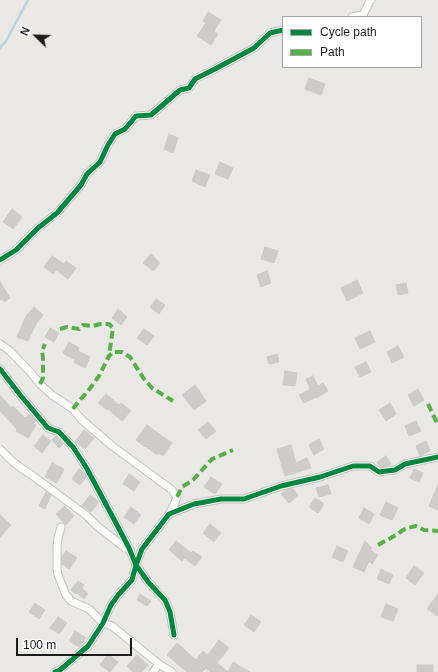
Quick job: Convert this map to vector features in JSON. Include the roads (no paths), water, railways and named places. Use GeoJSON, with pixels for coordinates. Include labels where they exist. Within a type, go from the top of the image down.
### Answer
{"type":"FeatureCollection","features":[{"type":"Feature","properties":{"kind":"street"},"geometry":{"type":"LineString","coordinates":[[356,16],[364,14],[371,0]]}},
{"type":"Feature","properties":{"kind":"street"},"geometry":{"type":"LineString","coordinates":[[0,260],[16,250],[38,228],[57,213],[81,185],[87,174],[100,162],[115,134],[125,129],[136,116],[151,115],[180,90],[189,88],[195,79],[254,48],[270,33],[282,30]]}},
{"type":"Feature","properties":{"kind":"street"},"geometry":{"type":"LineString","coordinates":[[0,344],[10,351],[52,395],[73,409],[81,419],[111,444],[172,490],[177,497],[169,514],[142,549],[132,580],[111,605],[103,623],[88,646],[60,670],[55,672]]}},
{"type":"Feature","properties":{"kind":"street"},"geometry":{"type":"LineString","coordinates":[[0,369],[48,428],[59,432],[73,446],[86,467],[129,548],[136,565],[149,583],[165,600],[170,612],[174,635]]}},
{"type":"Feature","properties":{"kind":"street"},"geometry":{"type":"LineString","coordinates":[[0,449],[12,461],[86,515],[125,548],[129,548]]}},
{"type":"Feature","properties":{"kind":"street"},"geometry":{"type":"LineString","coordinates":[[169,514],[194,504],[221,499],[244,499],[281,486],[320,477],[353,466],[370,466],[379,472],[395,470],[405,464],[438,457]]}},
{"type":"Feature","properties":{"kind":"street"},"geometry":{"type":"LineString","coordinates":[[61,527],[57,546],[57,569],[66,595],[71,601],[89,609],[103,623],[112,626],[159,664],[172,672]]}},
{"type":"Feature","properties":{"kind":"street"},"geometry":{"type":"LineString","coordinates":[[153,672],[159,664]]}},
{"type":"Feature","properties":{"kind":"waterway"},"geometry":{"type":"LineString","coordinates":[[0,48],[6,41],[28,0]]}}]}
